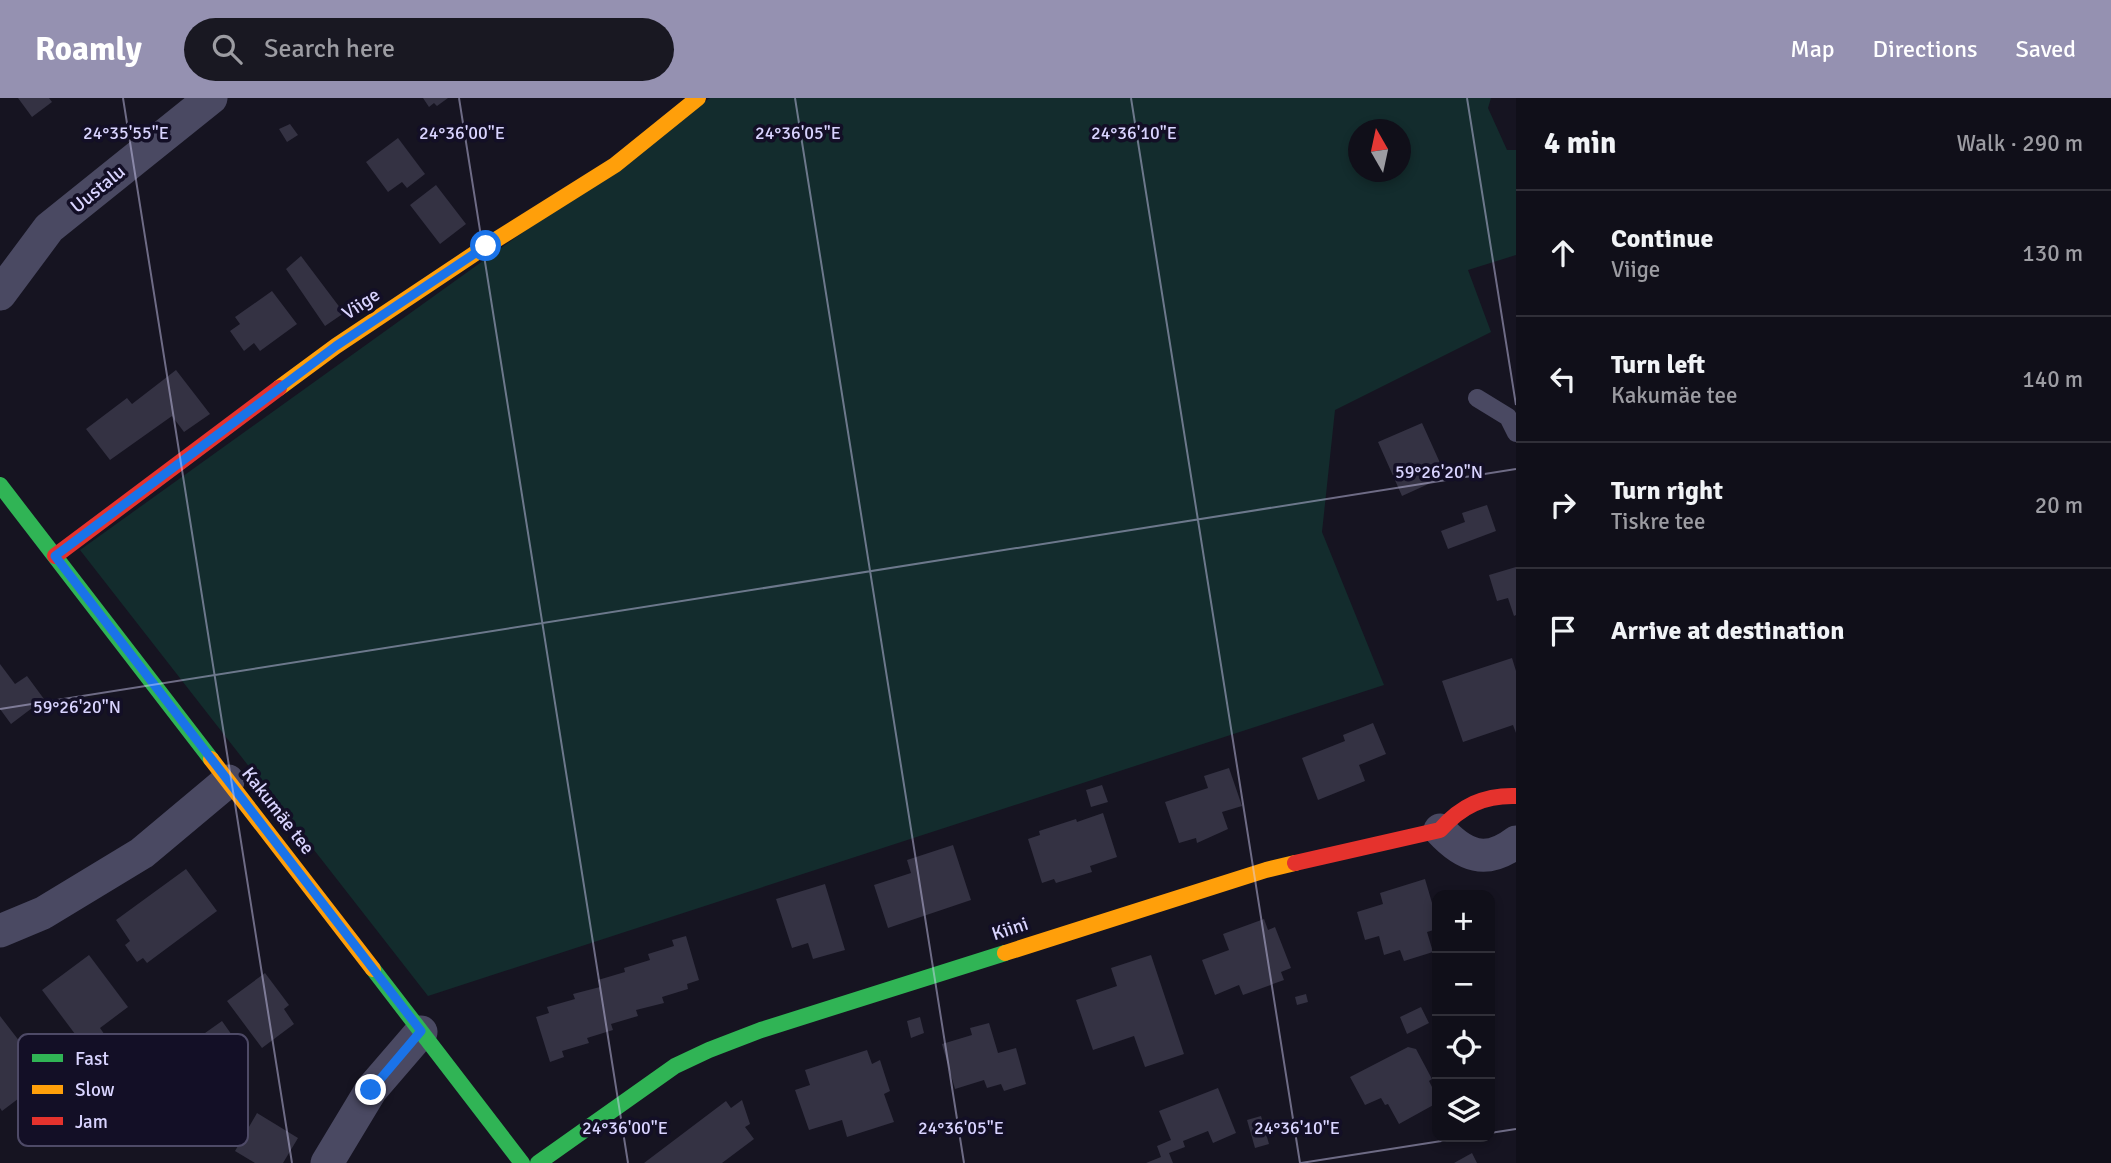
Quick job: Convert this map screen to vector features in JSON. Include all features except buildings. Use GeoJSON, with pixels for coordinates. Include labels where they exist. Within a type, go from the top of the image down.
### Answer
{"type":"FeatureCollection","features":[{"type":"Feature","properties":{"kind":"street","name":"Uustalu"},"geometry":{"type":"LineString","coordinates":[[0,294],[49,228],[211,98]]}},
{"type":"Feature","properties":{"kind":"street","name":"Viige"},"geometry":{"type":"LineString","coordinates":[[55,556],[336,346],[486,246],[615,165],[698,98]]}},
{"type":"Feature","properties":{"kind":"street","name":"Kakumäe tee"},"geometry":{"type":"LineString","coordinates":[[0,485],[522,1163]]}},
{"type":"Feature","properties":{"kind":"street"},"geometry":{"type":"LineString","coordinates":[[0,931],[43,913],[142,853],[228,781]]}},
{"type":"Feature","properties":{"kind":"street"},"geometry":{"type":"LineString","coordinates":[[1516,796],[1478,800],[1460,808],[1440,830],[1462,850],[1475,855],[1490,856],[1516,842]]}},
{"type":"Feature","properties":{"kind":"street","name":"Kiini"},"geometry":{"type":"LineString","coordinates":[[538,1163],[675,1066],[761,1030],[1266,870],[1440,830]]}},
{"type":"Feature","properties":{"kind":"street"},"geometry":{"type":"LineString","coordinates":[[327,1163],[371,1090],[421,1031]]}},
{"type":"Feature","properties":{"kind":"lane"},"geometry":{"type":"LineString","coordinates":[[1477,398],[1508,417],[1516,433]]}},
{"type":"Feature","properties":{"kind":"green space"},"geometry":{"type":"Polygon","coordinates":[[[710,98],[1491,98],[1488,108],[1507,150],[1516,150],[1516,255],[1468,270],[1491,332],[1335,410],[1322,532],[1384,685],[428,996],[80,550],[710,98]]]}},
{"type":"Feature","properties":{"kind":"traffic: fast"},"geometry":{"type":"LineString","coordinates":[[0,485],[211,759]]}},
{"type":"Feature","properties":{"kind":"traffic: fast"},"geometry":{"type":"LineString","coordinates":[[538,1163],[675,1066],[709,1050],[761,1030],[1005,953]]}},
{"type":"Feature","properties":{"kind":"traffic: fast"},"geometry":{"type":"LineString","coordinates":[[373,969],[522,1163]]}},
{"type":"Feature","properties":{"kind":"traffic: slow"},"geometry":{"type":"LineString","coordinates":[[279,388],[336,346],[486,246],[615,165],[698,98]]}},
{"type":"Feature","properties":{"kind":"traffic: slow"},"geometry":{"type":"LineString","coordinates":[[211,759],[373,969]]}},
{"type":"Feature","properties":{"kind":"traffic: slow"},"geometry":{"type":"LineString","coordinates":[[1005,953],[1295,863]]}},
{"type":"Feature","properties":{"kind":"traffic: jam"},"geometry":{"type":"LineString","coordinates":[[55,556],[279,388]]}},
{"type":"Feature","properties":{"kind":"traffic: jam"},"geometry":{"type":"LineString","coordinates":[[1295,863],[1440,830],[1465,808],[1483,800],[1516,796]]}},
{"type":"Feature","properties":{"kind":"route"},"geometry":{"type":"LineString","coordinates":[[371,1090],[421,1031],[55,556],[336,346],[486,246]]}}]}
